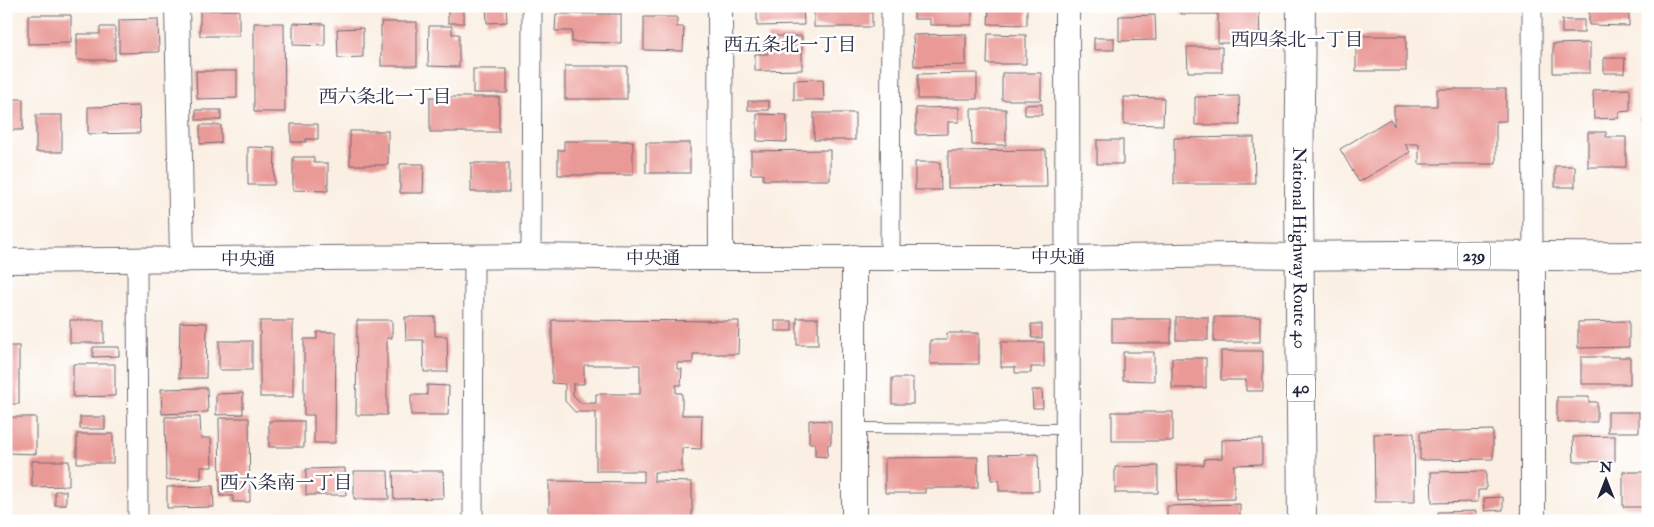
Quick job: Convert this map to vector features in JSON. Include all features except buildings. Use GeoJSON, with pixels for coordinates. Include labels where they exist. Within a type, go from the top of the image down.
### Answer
{"type":"FeatureCollection","features":[{"type":"Feature","properties":{"kind":"highway","name":"National Highway Route 40"},"geometry":{"type":"LineString","coordinates":[[1301,6],[1302,521]]}},
{"type":"Feature","properties":{"kind":"highway","name":"239"},"geometry":{"type":"LineString","coordinates":[[1300,256],[1358,254],[1533,257],[1648,256]]}},
{"type":"Feature","properties":{"kind":"street"},"geometry":{"type":"LineString","coordinates":[[177,6],[182,260]]}},
{"type":"Feature","properties":{"kind":"street"},"geometry":{"type":"LineString","coordinates":[[531,256],[532,6]]}},
{"type":"Feature","properties":{"kind":"street"},"geometry":{"type":"LineString","coordinates":[[720,6],[721,257]]}},
{"type":"Feature","properties":{"kind":"street"},"geometry":{"type":"LineString","coordinates":[[890,257],[891,6]]}},
{"type":"Feature","properties":{"kind":"street"},"geometry":{"type":"LineString","coordinates":[[1067,6],[1068,521]]}},
{"type":"Feature","properties":{"kind":"street"},"geometry":{"type":"LineString","coordinates":[[1532,6],[1533,521]]}},
{"type":"Feature","properties":{"kind":"street","name":"中央通"},"geometry":{"type":"LineString","coordinates":[[6,261],[531,256],[1067,258],[1232,255],[1300,256]]}},
{"type":"Feature","properties":{"kind":"street"},"geometry":{"type":"LineString","coordinates":[[854,257],[854,521]]}},
{"type":"Feature","properties":{"kind":"street"},"geometry":{"type":"LineString","coordinates":[[473,521],[474,258]]}},
{"type":"Feature","properties":{"kind":"street"},"geometry":{"type":"LineString","coordinates":[[137,260],[138,521]]}},
{"type":"Feature","properties":{"kind":"lane"},"geometry":{"type":"LineString","coordinates":[[855,428],[1068,429]]}},
{"type":"Feature","properties":{"kind":"district","name":"西四条北一丁目"},"geometry":{"type":"Point","coordinates":[1297,40]}},
{"type":"Feature","properties":{"kind":"district","name":"西五条北一丁目"},"geometry":{"type":"Point","coordinates":[790,45]}},
{"type":"Feature","properties":{"kind":"district","name":"西六条北一丁目"},"geometry":{"type":"Point","coordinates":[385,97]}},
{"type":"Feature","properties":{"kind":"district","name":"西六条南一丁目"},"geometry":{"type":"Point","coordinates":[286,483]}}]}
